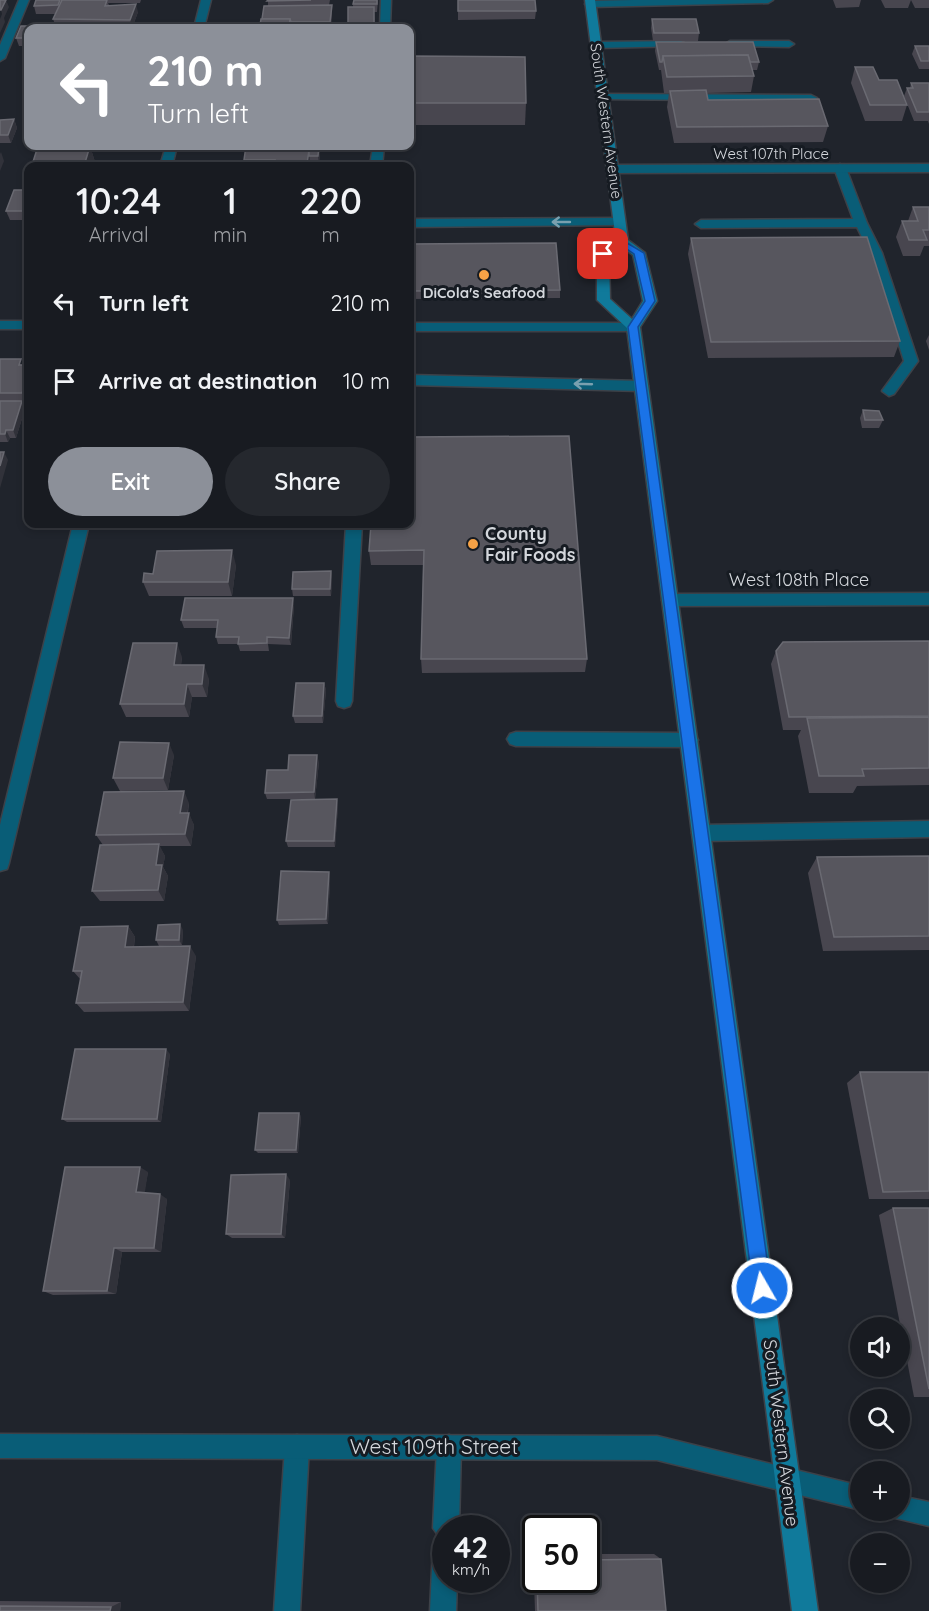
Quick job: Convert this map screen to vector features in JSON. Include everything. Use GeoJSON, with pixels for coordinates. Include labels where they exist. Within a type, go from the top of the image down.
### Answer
{"type":"FeatureCollection","features":[{"type":"Feature","properties":{"kind":"main road","name":"South Western Avenue"},"geometry":{"type":"LineString","coordinates":[[590,2],[622,242]]}},
{"type":"Feature","properties":{"kind":"main road"},"geometry":{"type":"LineString","coordinates":[[622,242],[639,253],[650,301],[633,327],[604,300],[603,254],[622,242]]}},
{"type":"Feature","properties":{"kind":"main road","name":"South Western Avenue"},"geometry":{"type":"LineString","coordinates":[[633,327],[805,1611]]}},
{"type":"Feature","properties":{"kind":"street"},"geometry":{"type":"LineString","coordinates":[[0,58],[24,0]]}},
{"type":"Feature","properties":{"kind":"street"},"geometry":{"type":"LineString","coordinates":[[200,24],[206,0]]}},
{"type":"Feature","properties":{"kind":"street"},"geometry":{"type":"LineString","coordinates":[[384,24],[386,0]]}},
{"type":"Feature","properties":{"kind":"street"},"geometry":{"type":"LineString","coordinates":[[590,2],[768,0]]}},
{"type":"Feature","properties":{"kind":"street"},"geometry":{"type":"LineString","coordinates":[[596,45],[688,44]]}},
{"type":"Feature","properties":{"kind":"street"},"geometry":{"type":"LineString","coordinates":[[722,44],[789,44]]}},
{"type":"Feature","properties":{"kind":"street"},"geometry":{"type":"LineString","coordinates":[[603,97],[812,98]]}},
{"type":"Feature","properties":{"kind":"street"},"geometry":{"type":"LineString","coordinates":[[840,168],[861,223],[876,253],[911,361],[889,391]]}},
{"type":"Feature","properties":{"kind":"street","name":"West 107th Place"},"geometry":{"type":"LineString","coordinates":[[612,169],[929,168]]}},
{"type":"Feature","properties":{"kind":"street"},"geometry":{"type":"LineString","coordinates":[[414,223],[619,222]]}},
{"type":"Feature","properties":{"kind":"street"},"geometry":{"type":"LineString","coordinates":[[701,224],[861,223]]}},
{"type":"Feature","properties":{"kind":"street"},"geometry":{"type":"LineString","coordinates":[[0,325],[24,325]]}},
{"type":"Feature","properties":{"kind":"street"},"geometry":{"type":"LineString","coordinates":[[414,327],[633,327]]}},
{"type":"Feature","properties":{"kind":"street"},"geometry":{"type":"LineString","coordinates":[[414,380],[641,386]]}},
{"type":"Feature","properties":{"kind":"street"},"geometry":{"type":"LineString","coordinates":[[0,864],[80,528]]}},
{"type":"Feature","properties":{"kind":"street"},"geometry":{"type":"LineString","coordinates":[[344,701],[354,528]]}},
{"type":"Feature","properties":{"kind":"street","name":"West 108th Place"},"geometry":{"type":"LineString","coordinates":[[670,600],[929,599]]}},
{"type":"Feature","properties":{"kind":"street"},"geometry":{"type":"LineString","coordinates":[[516,740],[689,740]]}},
{"type":"Feature","properties":{"kind":"street"},"geometry":{"type":"LineString","coordinates":[[701,833],[929,829]]}},
{"type":"Feature","properties":{"kind":"street","name":"West 109th Street"},"geometry":{"type":"LineString","coordinates":[[0,1446],[657,1448],[850,1495]]}},
{"type":"Feature","properties":{"kind":"street"},"geometry":{"type":"LineString","coordinates":[[287,1611],[297,1447]]}},
{"type":"Feature","properties":{"kind":"street"},"geometry":{"type":"LineString","coordinates":[[446,1515],[449,1447]]}},
{"type":"Feature","properties":{"kind":"street"},"geometry":{"type":"LineString","coordinates":[[910,1510],[929,1514]]}},
{"type":"Feature","properties":{"kind":"street"},"geometry":{"type":"LineString","coordinates":[[443,1611],[444,1593]]}},
{"type":"Feature","properties":{"kind":"building"},"geometry":{"type":"Polygon","coordinates":[[[0,0],[6,0],[1,10],[0,10],[0,0]]]}},
{"type":"Feature","properties":{"kind":"building"},"geometry":{"type":"Polygon","coordinates":[[[36,0],[60,0],[58,5],[34,6],[36,0]]]}},
{"type":"Feature","properties":{"kind":"building"},"geometry":{"type":"Polygon","coordinates":[[[62,0],[107,0],[105,6],[136,4],[130,20],[53,19],[62,0]]]}},
{"type":"Feature","properties":{"kind":"building"},"geometry":{"type":"Polygon","coordinates":[[[354,0],[377,0],[377,4],[353,4],[354,0]]]}},
{"type":"Feature","properties":{"kind":"building"},"geometry":{"type":"Polygon","coordinates":[[[458,0],[535,0],[536,11],[458,11],[458,0]]]}},
{"type":"Feature","properties":{"kind":"building"},"geometry":{"type":"Polygon","coordinates":[[[332,5],[330,22],[262,19],[264,6],[332,5]]]}},
{"type":"Feature","properties":{"kind":"building"},"geometry":{"type":"Polygon","coordinates":[[[348,7],[374,7],[374,24],[348,23],[348,7]]]}},
{"type":"Feature","properties":{"kind":"building"},"geometry":{"type":"Polygon","coordinates":[[[261,19],[290,19],[289,24],[260,24],[261,19]]]}},
{"type":"Feature","properties":{"kind":"building"},"geometry":{"type":"Polygon","coordinates":[[[652,19],[696,19],[699,33],[654,33],[652,19]]]}},
{"type":"Feature","properties":{"kind":"building"},"geometry":{"type":"Polygon","coordinates":[[[89,23],[130,23],[130,24],[89,23]]]}},
{"type":"Feature","properties":{"kind":"building"},"geometry":{"type":"Polygon","coordinates":[[[21,26],[24,26],[24,38],[16,38],[21,26]]]}},
{"type":"Feature","properties":{"kind":"building"},"geometry":{"type":"Polygon","coordinates":[[[656,42],[753,42],[759,62],[750,62],[748,55],[663,56],[660,62],[656,42]]]}},
{"type":"Feature","properties":{"kind":"building"},"geometry":{"type":"Polygon","coordinates":[[[915,46],[929,46],[929,61],[921,61],[915,46]]]}},
{"type":"Feature","properties":{"kind":"building"},"geometry":{"type":"Polygon","coordinates":[[[748,55],[754,76],[667,77],[663,56],[748,55]]]}},
{"type":"Feature","properties":{"kind":"building"},"geometry":{"type":"Polygon","coordinates":[[[414,56],[525,57],[526,103],[414,103],[414,56]]]}},
{"type":"Feature","properties":{"kind":"building"},"geometry":{"type":"Polygon","coordinates":[[[855,67],[873,67],[879,80],[897,80],[907,105],[870,105],[855,67]]]}},
{"type":"Feature","properties":{"kind":"building"},"geometry":{"type":"Polygon","coordinates":[[[911,83],[929,83],[929,112],[917,112],[907,88],[913,88],[911,83]]]}},
{"type":"Feature","properties":{"kind":"building"},"geometry":{"type":"Polygon","coordinates":[[[706,90],[708,100],[819,99],[828,126],[677,127],[670,91],[706,90]]]}},
{"type":"Feature","properties":{"kind":"building"},"geometry":{"type":"Polygon","coordinates":[[[14,119],[8,135],[0,135],[0,120],[14,119]]]}},
{"type":"Feature","properties":{"kind":"building"},"geometry":{"type":"Polygon","coordinates":[[[37,150],[89,150],[85,162],[33,162],[37,150]]]}},
{"type":"Feature","properties":{"kind":"building"},"geometry":{"type":"Polygon","coordinates":[[[245,150],[309,150],[307,162],[244,160],[245,150]]]}},
{"type":"Feature","properties":{"kind":"building"},"geometry":{"type":"Polygon","coordinates":[[[309,150],[319,150],[318,156],[309,156],[309,150]]]}},
{"type":"Feature","properties":{"kind":"building"},"geometry":{"type":"Polygon","coordinates":[[[14,190],[24,190],[24,211],[6,211],[14,190]]]}},
{"type":"Feature","properties":{"kind":"building"},"geometry":{"type":"Polygon","coordinates":[[[913,207],[929,207],[929,230],[923,230],[927,240],[909,240],[902,221],[918,221],[913,207]]]}},
{"type":"Feature","properties":{"kind":"building"},"geometry":{"type":"Polygon","coordinates":[[[867,237],[900,341],[711,342],[691,238],[867,237]]]}},
{"type":"Feature","properties":{"kind":"building","name":"DiCola's Seafood"},"geometry":{"type":"Polygon","coordinates":[[[556,243],[560,290],[414,291],[414,244],[556,243]]]}},
{"type":"Feature","properties":{"kind":"building"},"geometry":{"type":"Polygon","coordinates":[[[0,359],[21,359],[19,365],[24,365],[22,393],[0,393],[0,359]]]}},
{"type":"Feature","properties":{"kind":"building"},"geometry":{"type":"Polygon","coordinates":[[[0,401],[22,401],[13,430],[6,430],[5,434],[0,434],[0,401]]]}},
{"type":"Feature","properties":{"kind":"building"},"geometry":{"type":"Polygon","coordinates":[[[863,410],[879,411],[883,420],[865,420],[863,410]]]}},
{"type":"Feature","properties":{"kind":"building","name":"County Fair Foods"},"geometry":{"type":"Polygon","coordinates":[[[569,436],[587,659],[421,659],[424,550],[369,551],[371,528],[414,528],[414,437],[569,436]]]}},
{"type":"Feature","properties":{"kind":"building"},"geometry":{"type":"Polygon","coordinates":[[[0,452],[4,452],[0,466],[0,452]]]}},
{"type":"Feature","properties":{"kind":"building"},"geometry":{"type":"Polygon","coordinates":[[[232,550],[228,582],[143,582],[144,573],[153,574],[157,551],[232,550]]]}},
{"type":"Feature","properties":{"kind":"building"},"geometry":{"type":"Polygon","coordinates":[[[331,571],[330,589],[292,589],[293,572],[331,571]]]}},
{"type":"Feature","properties":{"kind":"building"},"geometry":{"type":"Polygon","coordinates":[[[185,598],[293,598],[289,638],[267,637],[267,643],[238,644],[239,637],[216,637],[218,620],[181,620],[185,598]]]}},
{"type":"Feature","properties":{"kind":"building"},"geometry":{"type":"Polygon","coordinates":[[[929,641],[929,716],[789,717],[776,651],[783,642],[929,641]]]}},
{"type":"Feature","properties":{"kind":"building"},"geometry":{"type":"Polygon","coordinates":[[[133,643],[177,643],[174,665],[204,665],[202,684],[187,684],[184,704],[120,704],[133,643]]]}},
{"type":"Feature","properties":{"kind":"building"},"geometry":{"type":"Polygon","coordinates":[[[296,683],[324,683],[322,716],[293,716],[296,683]]]}},
{"type":"Feature","properties":{"kind":"building"},"geometry":{"type":"Polygon","coordinates":[[[929,717],[929,768],[862,769],[864,776],[819,776],[807,718],[929,717]]]}},
{"type":"Feature","properties":{"kind":"building"},"geometry":{"type":"Polygon","coordinates":[[[120,742],[169,743],[163,778],[113,778],[120,742]]]}},
{"type":"Feature","properties":{"kind":"building"},"geometry":{"type":"Polygon","coordinates":[[[289,755],[317,755],[314,792],[265,793],[267,770],[288,770],[289,755]]]}},
{"type":"Feature","properties":{"kind":"building"},"geometry":{"type":"Polygon","coordinates":[[[184,791],[180,813],[189,813],[185,834],[96,835],[104,792],[184,791]]]}},
{"type":"Feature","properties":{"kind":"building"},"geometry":{"type":"Polygon","coordinates":[[[337,799],[334,841],[286,841],[291,800],[337,799]]]}},
{"type":"Feature","properties":{"kind":"building"},"geometry":{"type":"Polygon","coordinates":[[[159,844],[156,865],[162,865],[158,890],[92,891],[100,845],[159,844]]]}},
{"type":"Feature","properties":{"kind":"building"},"geometry":{"type":"Polygon","coordinates":[[[929,856],[929,936],[834,937],[817,857],[929,856]]]}},
{"type":"Feature","properties":{"kind":"building"},"geometry":{"type":"Polygon","coordinates":[[[281,871],[329,872],[326,919],[277,920],[281,871]]]}},
{"type":"Feature","properties":{"kind":"building"},"geometry":{"type":"Polygon","coordinates":[[[180,924],[179,940],[156,940],[158,925],[180,924]]]}},
{"type":"Feature","properties":{"kind":"building"},"geometry":{"type":"Polygon","coordinates":[[[128,926],[125,947],[190,946],[183,1002],[76,1003],[82,971],[73,971],[81,927],[128,926]]]}},
{"type":"Feature","properties":{"kind":"building"},"geometry":{"type":"Polygon","coordinates":[[[75,1049],[166,1049],[157,1119],[62,1119],[75,1049]]]}},
{"type":"Feature","properties":{"kind":"building"},"geometry":{"type":"Polygon","coordinates":[[[860,1072],[929,1072],[929,1191],[883,1192],[860,1072]]]}},
{"type":"Feature","properties":{"kind":"building"},"geometry":{"type":"Polygon","coordinates":[[[259,1113],[299,1113],[296,1150],[255,1150],[259,1113]]]}},
{"type":"Feature","properties":{"kind":"building"},"geometry":{"type":"Polygon","coordinates":[[[65,1167],[140,1167],[136,1192],[160,1194],[154,1248],[114,1248],[107,1291],[43,1291],[65,1167]]]}},
{"type":"Feature","properties":{"kind":"building"},"geometry":{"type":"Polygon","coordinates":[[[286,1174],[281,1234],[226,1234],[231,1175],[286,1174]]]}},
{"type":"Feature","properties":{"kind":"building"},"geometry":{"type":"Polygon","coordinates":[[[893,1208],[929,1208],[929,1389],[893,1208]]]}},
{"type":"Feature","properties":{"kind":"building"},"geometry":{"type":"Polygon","coordinates":[[[661,1559],[666,1611],[538,1611],[537,1593],[600,1593],[600,1560],[661,1559]]]}},
{"type":"Feature","properties":{"kind":"building"},"geometry":{"type":"Polygon","coordinates":[[[0,1606],[111,1607],[110,1611],[0,1611],[0,1606]]]}},
{"type":"Feature","properties":{"kind":"place","name":"DiCola's Seafood"},"geometry":{"type":"Point","coordinates":[484,275]}},
{"type":"Feature","properties":{"kind":"place","name":"County Fair Foods"},"geometry":{"type":"Point","coordinates":[473,544]}},
{"type":"Feature","properties":{"kind":"route"},"geometry":{"type":"LineString","coordinates":[[603,254],[622,242],[639,253],[650,301],[633,327],[762,1288]]}}]}
